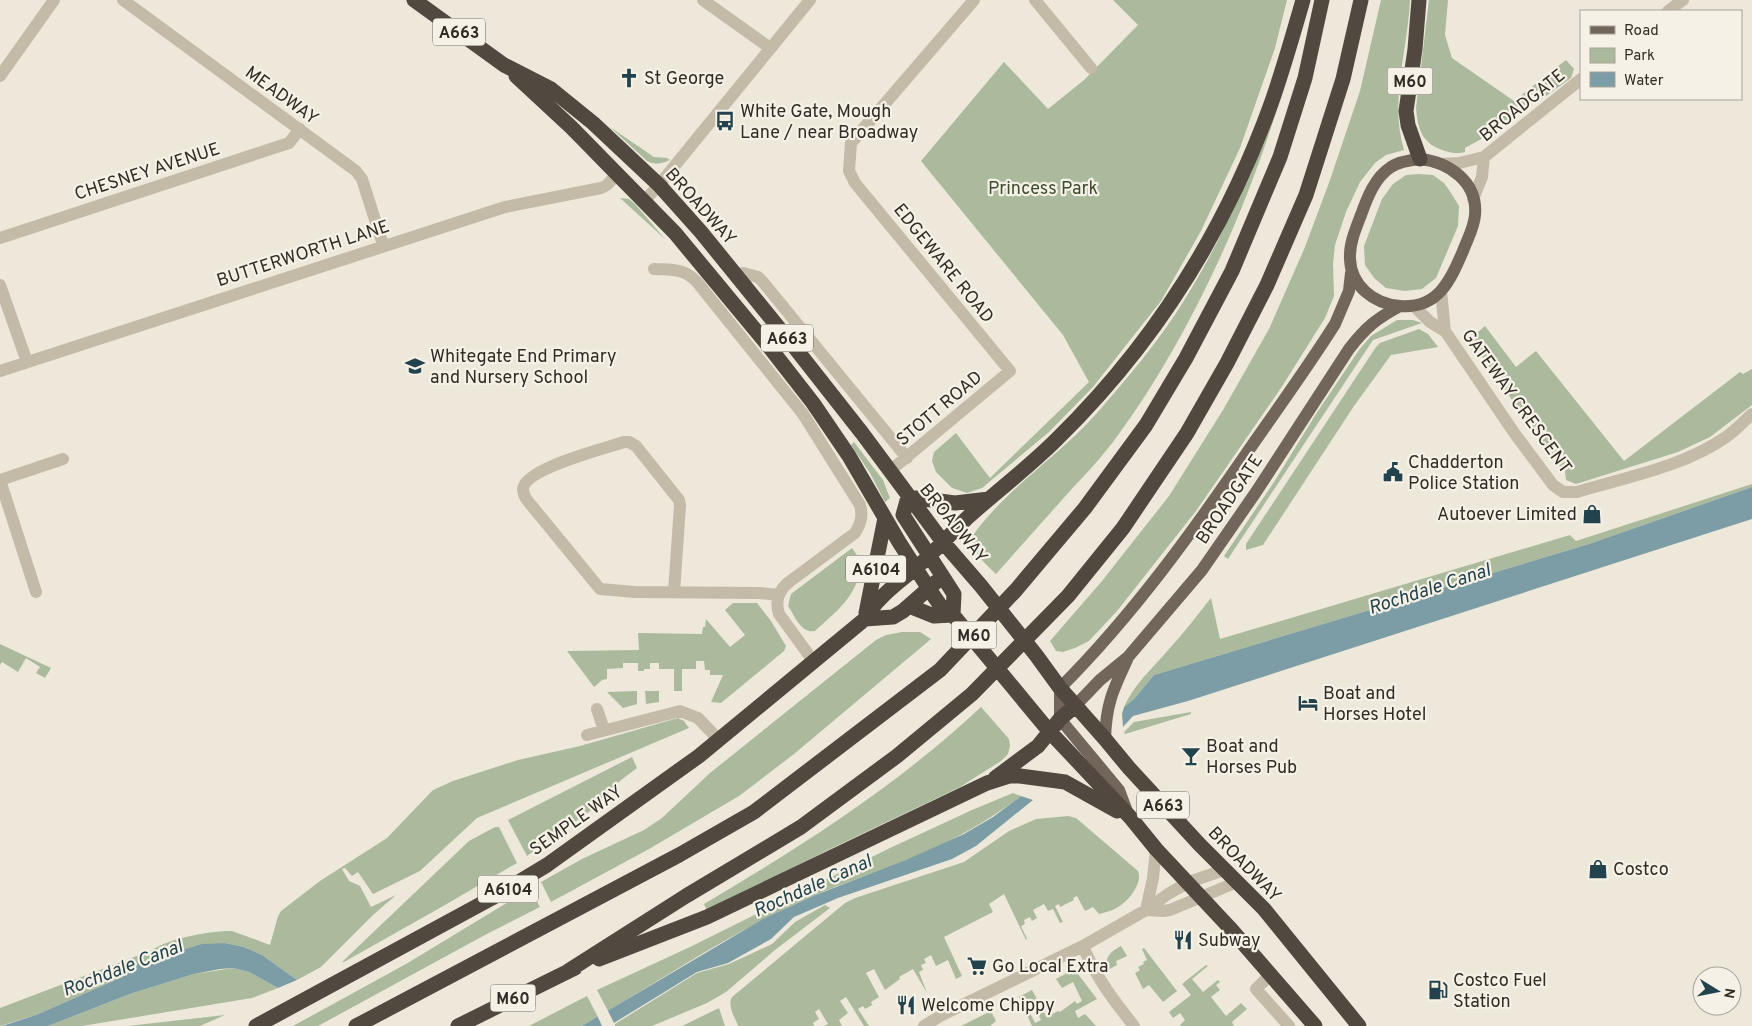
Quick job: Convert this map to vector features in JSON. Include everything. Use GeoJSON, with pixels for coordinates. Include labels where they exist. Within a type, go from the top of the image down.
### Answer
{"type":"FeatureCollection","features":[{"type":"Feature","properties":{"kind":"highway","name":"BROADWAY"},"geometry":{"type":"LineString","coordinates":[[414,0],[504,65],[550,89],[593,123],[659,185],[738,277],[890,470],[908,497],[943,542],[981,586],[1060,688],[1129,768],[1224,870],[1264,909],[1359,1026]]}},
{"type":"Feature","properties":{"kind":"highway"},"geometry":{"type":"LineString","coordinates":[[943,542],[990,498],[1021,473],[1104,391],[1139,349],[1168,307],[1194,267],[1248,160],[1270,106],[1290,48],[1303,0]]}},
{"type":"Feature","properties":{"kind":"highway","name":"M60"},"geometry":{"type":"LineString","coordinates":[[356,1026],[679,855],[754,812],[940,670],[1016,590],[1085,508],[1146,425],[1186,358],[1232,271],[1280,157],[1304,78],[1322,0]]}},
{"type":"Feature","properties":{"kind":"highway","name":"M60"},"geometry":{"type":"LineString","coordinates":[[568,971],[686,896],[801,827],[889,762],[972,694],[1068,596],[1123,528],[1187,433],[1227,363],[1267,285],[1306,195],[1343,78],[1361,0]]}},
{"type":"Feature","properties":{"kind":"highway","name":"M60"},"geometry":{"type":"LineString","coordinates":[[1419,0],[1415,49],[1406,111],[1408,125],[1420,159]]}},
{"type":"Feature","properties":{"kind":"highway","name":"BROADWAY"},"geometry":{"type":"LineString","coordinates":[[504,65],[571,127],[675,233],[813,403],[849,456],[885,518],[940,605],[953,615],[1049,731],[1130,817],[1156,849],[1189,882],[1201,898],[1234,932],[1315,1026]]}},
{"type":"Feature","properties":{"kind":"highway"},"geometry":{"type":"LineString","coordinates":[[908,497],[955,503],[990,498]]}},
{"type":"Feature","properties":{"kind":"highway","name":"A6104"},"geometry":{"type":"LineString","coordinates":[[908,497],[903,514],[929,556]]}},
{"type":"Feature","properties":{"kind":"highway","name":"A6104"},"geometry":{"type":"LineString","coordinates":[[865,619],[885,518]]}},
{"type":"Feature","properties":{"kind":"highway","name":"A6104"},"geometry":{"type":"LineString","coordinates":[[865,619],[878,601],[943,542]]}},
{"type":"Feature","properties":{"kind":"highway"},"geometry":{"type":"LineString","coordinates":[[929,556],[954,594],[953,615]]}},
{"type":"Feature","properties":{"kind":"highway","name":"A6104"},"geometry":{"type":"LineString","coordinates":[[865,619],[893,617],[942,577]]}},
{"type":"Feature","properties":{"kind":"highway","name":"A6104"},"geometry":{"type":"LineString","coordinates":[[908,606],[934,616],[953,615]]}},
{"type":"Feature","properties":{"kind":"highway","name":"SEMPLE WAY"},"geometry":{"type":"LineString","coordinates":[[256,1026],[540,870],[719,740],[865,619]]}},
{"type":"Feature","properties":{"kind":"highway"},"geometry":{"type":"LineString","coordinates":[[1049,731],[1075,706]]}},
{"type":"Feature","properties":{"kind":"highway","name":"M60"},"geometry":{"type":"LineString","coordinates":[[988,783],[1038,746],[1049,731]]}},
{"type":"Feature","properties":{"kind":"highway","name":"M60"},"geometry":{"type":"LineString","coordinates":[[458,1026],[568,971],[707,917],[988,783],[1009,776],[1065,782],[1130,817]]}},
{"type":"Feature","properties":{"kind":"main road","name":"BROADGATE"},"geometry":{"type":"LineString","coordinates":[[1060,688],[1089,659],[1151,586],[1198,525],[1335,324],[1349,290],[1352,273],[1350,257],[1352,238],[1366,199],[1380,176],[1391,166],[1420,159],[1441,164],[1461,177],[1469,188],[1473,199],[1475,215],[1471,232],[1452,278],[1431,300],[1414,306],[1385,303],[1366,293],[1352,273]]}},
{"type":"Feature","properties":{"kind":"main road","name":"BROADGATE"},"geometry":{"type":"LineString","coordinates":[[1075,706],[1100,680],[1128,658],[1202,570],[1349,349],[1364,330],[1379,317],[1400,306]]}},
{"type":"Feature","properties":{"kind":"main road"},"geometry":{"type":"LineString","coordinates":[[1105,739],[1110,697],[1128,658]]}},
{"type":"Feature","properties":{"kind":"main road"},"geometry":{"type":"LineString","coordinates":[[1060,688],[1060,719],[1119,790],[1130,817]]}},
{"type":"Feature","properties":{"kind":"street"},"geometry":{"type":"LineString","coordinates":[[0,76],[54,0]]}},
{"type":"Feature","properties":{"kind":"street","name":"MEADWAY"},"geometry":{"type":"LineString","coordinates":[[123,0],[356,171],[362,179],[383,245]]}},
{"type":"Feature","properties":{"kind":"street"},"geometry":{"type":"LineString","coordinates":[[703,0],[770,48]]}},
{"type":"Feature","properties":{"kind":"street"},"geometry":{"type":"LineString","coordinates":[[644,201],[810,0]]}},
{"type":"Feature","properties":{"kind":"street","name":"EDGEWARE ROAD"},"geometry":{"type":"LineString","coordinates":[[974,0],[851,143],[849,171],[855,183],[1010,371]]}},
{"type":"Feature","properties":{"kind":"street"},"geometry":{"type":"LineString","coordinates":[[1035,0],[1091,68]]}},
{"type":"Feature","properties":{"kind":"street"},"geometry":{"type":"LineString","coordinates":[[1669,10],[1683,0]]}},
{"type":"Feature","properties":{"kind":"street","name":"BROADGATE"},"geometry":{"type":"LineString","coordinates":[[1441,164],[1484,158],[1580,80]]}},
{"type":"Feature","properties":{"kind":"street","name":"CHESNEY AVENUE"},"geometry":{"type":"LineString","coordinates":[[0,238],[289,143],[300,129]]}},
{"type":"Feature","properties":{"kind":"street","name":"BROADGATE"},"geometry":{"type":"LineString","coordinates":[[1473,199],[1482,177],[1484,158]]}},
{"type":"Feature","properties":{"kind":"street","name":"BUTTERWORTH LANE"},"geometry":{"type":"LineString","coordinates":[[0,371],[383,245],[505,207],[601,188],[617,174]]}},
{"type":"Feature","properties":{"kind":"street"},"geometry":{"type":"LineString","coordinates":[[654,269],[689,273],[786,390],[860,504],[862,512],[861,522],[855,533],[781,588],[778,595],[777,606],[779,614],[814,662]]}},
{"type":"Feature","properties":{"kind":"street"},"geometry":{"type":"LineString","coordinates":[[738,277],[744,273],[758,277],[763,282],[907,458]]}},
{"type":"Feature","properties":{"kind":"street"},"geometry":{"type":"LineString","coordinates":[[0,285],[27,362]]}},
{"type":"Feature","properties":{"kind":"street","name":"GATEWAY CRESCENT"},"geometry":{"type":"LineString","coordinates":[[1441,291],[1445,332]]}},
{"type":"Feature","properties":{"kind":"street","name":"GATEWAY CRESCENT"},"geometry":{"type":"LineString","coordinates":[[1414,306],[1430,322],[1445,332],[1515,434],[1554,484],[1563,492],[1578,492],[1663,467],[1685,458],[1727,437],[1752,414]]}},
{"type":"Feature","properties":{"kind":"street","name":"STOTT ROAD"},"geometry":{"type":"LineString","coordinates":[[890,470],[907,458],[1010,371]]}},
{"type":"Feature","properties":{"kind":"street"},"geometry":{"type":"LineString","coordinates":[[674,592],[679,500],[636,446],[629,442],[624,442],[546,467],[526,483],[523,488],[527,500],[600,590],[778,595]]}},
{"type":"Feature","properties":{"kind":"street"},"geometry":{"type":"LineString","coordinates":[[36,592],[0,480],[64,459]]}},
{"type":"Feature","properties":{"kind":"street"},"geometry":{"type":"LineString","coordinates":[[597,709],[604,730]]}},
{"type":"Feature","properties":{"kind":"street"},"geometry":{"type":"LineString","coordinates":[[587,735],[680,711],[698,718],[719,740]]}},
{"type":"Feature","properties":{"kind":"street"},"geometry":{"type":"LineString","coordinates":[[1146,910],[1153,878],[1156,849]]}},
{"type":"Feature","properties":{"kind":"street"},"geometry":{"type":"LineString","coordinates":[[924,1026],[1083,946],[1146,910],[1189,882],[1224,870]]}},
{"type":"Feature","properties":{"kind":"street"},"geometry":{"type":"LineString","coordinates":[[1146,910],[1163,912],[1170,910],[1237,882]]}},
{"type":"Feature","properties":{"kind":"street"},"geometry":{"type":"LineString","coordinates":[[1083,946],[1103,986],[1134,1026]]}},
{"type":"Feature","properties":{"kind":"street"},"geometry":{"type":"LineString","coordinates":[[1270,975],[1256,989],[1289,1026]]}},
{"type":"Feature","properties":{"kind":"green space","name":"Princess Park"},"geometry":{"type":"Polygon","coordinates":[[[1113,0],[1287,0],[1275,48],[1240,148],[1201,231],[1161,301],[1093,387],[1049,432],[982,488],[967,493],[952,488],[936,472],[932,461],[934,452],[956,433],[990,478],[1089,382],[1063,335],[921,161],[1004,62],[1048,109],[1084,80],[1138,25],[1113,0]]]}},
{"type":"Feature","properties":{"kind":"green space"},"geometry":{"type":"Polygon","coordinates":[[[1381,0],[1410,0],[1398,113],[1404,150],[1386,155],[1375,163],[1360,182],[1346,212],[1335,245],[1333,264],[1334,296],[1325,318],[1281,388],[1196,511],[1117,611],[1089,641],[1063,652],[1056,651],[1050,641],[1102,581],[1169,496],[1223,410],[1269,329],[1305,247],[1330,180],[1360,91],[1381,0]]]}},
{"type":"Feature","properties":{"kind":"green space"},"geometry":{"type":"Polygon","coordinates":[[[1429,0],[1448,0],[1445,35],[1452,58],[1514,101],[1566,60],[1574,69],[1571,78],[1542,99],[1539,95],[1483,138],[1465,148],[1465,152],[1452,153],[1437,148],[1426,140],[1423,135],[1418,123],[1416,108],[1429,0]]]}},
{"type":"Feature","properties":{"kind":"green space"},"geometry":{"type":"Polygon","coordinates":[[[1277,109],[1247,194],[1229,237],[1210,280],[1166,362],[1142,401],[1111,445],[996,574],[977,554],[971,538],[1000,504],[1097,413],[1165,329],[1198,277],[1223,230],[1277,109]]]}},
{"type":"Feature","properties":{"kind":"green space"},"geometry":{"type":"Polygon","coordinates":[[[610,127],[654,157],[670,160],[658,163],[647,161],[610,127]]]}},
{"type":"Feature","properties":{"kind":"green space"},"geometry":{"type":"Polygon","coordinates":[[[1406,175],[1433,175],[1444,183],[1459,206],[1458,226],[1436,278],[1422,289],[1405,291],[1386,288],[1374,278],[1365,265],[1364,246],[1382,199],[1393,184],[1406,175]]]}},
{"type":"Feature","properties":{"kind":"green space"},"geometry":{"type":"Polygon","coordinates":[[[620,198],[629,199],[635,204],[665,239],[620,198]]]}},
{"type":"Feature","properties":{"kind":"green space"},"geometry":{"type":"Polygon","coordinates":[[[1397,320],[1413,320],[1422,323],[1373,340],[1228,559],[1224,556],[1359,350],[1371,336],[1397,320]]]}},
{"type":"Feature","properties":{"kind":"green space"},"geometry":{"type":"Polygon","coordinates":[[[1485,326],[1516,367],[1536,351],[1624,461],[1740,372],[1743,374],[1752,369],[1752,405],[1710,437],[1678,452],[1576,484],[1566,480],[1565,471],[1554,461],[1470,339],[1485,326]]]}},
{"type":"Feature","properties":{"kind":"green space"},"geometry":{"type":"Polygon","coordinates":[[[1419,329],[1428,334],[1438,347],[1391,355],[1354,406],[1263,545],[1246,550],[1246,544],[1376,347],[1380,343],[1419,329]]]}},
{"type":"Feature","properties":{"kind":"green space"},"geometry":{"type":"Polygon","coordinates":[[[854,442],[883,480],[890,498],[885,502],[870,473],[851,445],[854,442]]]}},
{"type":"Feature","properties":{"kind":"green space"},"geometry":{"type":"Polygon","coordinates":[[[1752,484],[1752,487],[1589,544],[1154,675],[1135,698],[1124,707],[1138,684],[1180,637],[1211,598],[1220,639],[1570,535],[1576,541],[1752,484]]]}},
{"type":"Feature","properties":{"kind":"green space"},"geometry":{"type":"Polygon","coordinates":[[[852,548],[863,564],[850,595],[839,609],[815,631],[806,630],[788,606],[791,594],[852,548]]]}},
{"type":"Feature","properties":{"kind":"green space"},"geometry":{"type":"Polygon","coordinates":[[[733,603],[757,603],[771,621],[786,646],[784,651],[721,703],[711,702],[723,675],[710,675],[710,670],[705,670],[704,661],[696,661],[696,669],[682,669],[682,691],[674,691],[674,669],[659,669],[659,663],[650,663],[650,669],[638,671],[638,663],[623,663],[623,668],[607,669],[607,679],[602,680],[594,687],[567,651],[639,650],[638,633],[702,634],[706,619],[730,647],[745,635],[725,610],[733,603]]]}},
{"type":"Feature","properties":{"kind":"green space"},"geometry":{"type":"Polygon","coordinates":[[[902,632],[920,632],[931,639],[794,754],[739,796],[649,849],[551,902],[541,882],[582,859],[644,830],[662,818],[710,773],[876,640],[886,635],[902,632]]]}},
{"type":"Feature","properties":{"kind":"green space"},"geometry":{"type":"Polygon","coordinates":[[[0,644],[51,668],[45,678],[36,673],[40,667],[26,658],[18,672],[2,662],[0,665],[0,644]]]}},
{"type":"Feature","properties":{"kind":"green space"},"geometry":{"type":"Polygon","coordinates":[[[637,691],[637,704],[623,708],[607,692],[637,691]]]}},
{"type":"Feature","properties":{"kind":"green space"},"geometry":{"type":"Polygon","coordinates":[[[645,691],[659,691],[659,702],[646,704],[645,691]]]}},
{"type":"Feature","properties":{"kind":"green space"},"geometry":{"type":"Polygon","coordinates":[[[981,707],[1009,739],[1008,754],[1001,761],[960,787],[828,850],[707,911],[704,904],[777,860],[848,813],[916,763],[981,707]]]}},
{"type":"Feature","properties":{"kind":"green space"},"geometry":{"type":"Polygon","coordinates":[[[1191,712],[1191,714],[1125,734],[1124,732],[1134,722],[1191,712]]]}},
{"type":"Feature","properties":{"kind":"green space"},"geometry":{"type":"Polygon","coordinates":[[[678,718],[684,721],[689,728],[477,818],[420,871],[373,894],[358,872],[352,876],[345,868],[342,869],[349,881],[360,886],[371,907],[396,895],[373,915],[321,967],[297,980],[262,955],[244,947],[225,943],[135,965],[122,977],[36,1015],[0,1026],[0,1008],[178,939],[212,932],[232,931],[270,945],[281,911],[320,881],[387,838],[433,790],[453,781],[518,760],[580,746],[678,718]]]}},
{"type":"Feature","properties":{"kind":"green space"},"geometry":{"type":"Polygon","coordinates":[[[632,757],[637,768],[621,780],[590,811],[527,856],[508,820],[632,757]]]}},
{"type":"Feature","properties":{"kind":"green space"},"geometry":{"type":"Polygon","coordinates":[[[1013,793],[1021,796],[994,815],[951,840],[921,854],[824,891],[786,908],[709,950],[608,1011],[597,990],[690,947],[890,848],[1013,793]]]}},
{"type":"Feature","properties":{"kind":"green space"},"geometry":{"type":"Polygon","coordinates":[[[1068,816],[1076,818],[1138,871],[1139,880],[1135,890],[1119,907],[1099,914],[1093,907],[1085,911],[1077,896],[1073,898],[1074,900],[1060,907],[1059,904],[1055,906],[1063,922],[1060,923],[1053,909],[1048,911],[1044,904],[1033,910],[1037,918],[1032,921],[1030,917],[1024,920],[1025,924],[1021,926],[1026,940],[1004,894],[989,904],[993,912],[944,937],[962,976],[956,979],[948,960],[936,966],[931,955],[924,959],[926,963],[921,965],[923,970],[919,972],[927,993],[913,969],[899,977],[900,979],[885,990],[874,969],[866,973],[879,997],[871,1002],[872,1005],[865,1009],[863,1006],[858,1009],[869,1026],[864,1026],[846,997],[840,1001],[848,1013],[839,1020],[842,1026],[824,1026],[828,1024],[819,1009],[815,1012],[819,1019],[813,1023],[814,1026],[738,1026],[730,1004],[732,997],[845,903],[964,862],[1009,831],[1036,819],[1068,816]]]}},
{"type":"Feature","properties":{"kind":"green space"},"geometry":{"type":"Polygon","coordinates":[[[495,827],[499,827],[517,863],[342,962],[469,841],[495,827]]]}},
{"type":"Feature","properties":{"kind":"green space"},"geometry":{"type":"Polygon","coordinates":[[[530,889],[540,907],[318,1026],[293,1026],[406,964],[530,889]]]}},
{"type":"Feature","properties":{"kind":"green space"},"geometry":{"type":"Polygon","coordinates":[[[825,905],[830,908],[775,950],[726,992],[707,1003],[652,1026],[615,1026],[615,1024],[697,973],[729,964],[772,944],[795,922],[825,905]]]}},
{"type":"Feature","properties":{"kind":"green space"},"geometry":{"type":"Polygon","coordinates":[[[1121,946],[1127,956],[1116,961],[1117,965],[1108,970],[1107,958],[1114,950],[1121,946]]]}},
{"type":"Feature","properties":{"kind":"green space"},"geometry":{"type":"Polygon","coordinates":[[[1144,948],[1177,991],[1163,1002],[1149,985],[1143,989],[1135,973],[1140,970],[1138,967],[1147,960],[1142,949],[1144,948]]]}},
{"type":"Feature","properties":{"kind":"green space"},"geometry":{"type":"Polygon","coordinates":[[[1206,965],[1208,966],[1192,979],[1203,992],[1218,980],[1220,982],[1216,985],[1220,990],[1211,997],[1226,1016],[1241,1003],[1247,1009],[1232,1022],[1234,1026],[1181,1026],[1185,1020],[1180,1013],[1173,1018],[1169,1012],[1191,995],[1182,984],[1206,965]]]}},
{"type":"Feature","properties":{"kind":"green space"},"geometry":{"type":"Polygon","coordinates":[[[233,968],[249,972],[278,988],[252,998],[82,1026],[48,1026],[130,994],[194,974],[233,968]]]}},
{"type":"Feature","properties":{"kind":"green space"},"geometry":{"type":"Polygon","coordinates":[[[1073,972],[1078,974],[1097,999],[1075,1011],[1078,1018],[1085,1014],[1096,1026],[1032,1026],[1019,997],[1032,990],[1038,1001],[1027,1007],[1035,1023],[1041,1020],[1038,1014],[1043,1011],[1047,1017],[1058,1011],[1060,1012],[1075,1001],[1077,1004],[1082,1001],[1073,982],[1062,988],[1056,979],[1073,972]]]}},
{"type":"Feature","properties":{"kind":"green space"},"geometry":{"type":"Polygon","coordinates":[[[587,996],[598,1017],[582,1026],[529,1026],[587,996]]]}},
{"type":"Feature","properties":{"kind":"green space"},"geometry":{"type":"Polygon","coordinates":[[[719,1008],[725,1026],[682,1026],[719,1008]]]}},
{"type":"Feature","properties":{"kind":"green space"},"geometry":{"type":"Polygon","coordinates":[[[991,1011],[996,1021],[990,1026],[961,1026],[991,1011]]]}},
{"type":"Feature","properties":{"kind":"green space"},"geometry":{"type":"Polygon","coordinates":[[[225,1015],[200,1026],[128,1026],[225,1015]]]}},
{"type":"Feature","properties":{"kind":"water"},"geometry":{"type":"Polygon","coordinates":[[[1752,487],[1752,519],[1188,701],[1133,716],[1123,727],[1122,714],[1124,707],[1135,698],[1154,675],[1589,544],[1752,487]]]}},
{"type":"Feature","properties":{"kind":"water"},"geometry":{"type":"Polygon","coordinates":[[[1021,796],[1033,800],[976,846],[952,859],[838,898],[794,917],[771,939],[728,963],[697,972],[609,1026],[582,1026],[763,919],[813,896],[906,860],[964,834],[993,817],[1021,796]]]}},
{"type":"Feature","properties":{"kind":"water"},"geometry":{"type":"Polygon","coordinates":[[[225,943],[244,947],[262,955],[297,980],[278,988],[249,972],[233,968],[220,969],[194,974],[130,994],[48,1026],[2,1026],[36,1015],[122,977],[135,965],[202,944],[225,943]]]}},
{"type":"Feature","properties":{"kind":"pier"},"geometry":{"type":"Polygon","coordinates":[[[607,1009],[614,1026],[602,1026],[597,1015],[607,1009]]]}},
{"type":"Feature","properties":{"kind":"place","name":"St George"},"geometry":{"type":"Point","coordinates":[629,78]}},
{"type":"Feature","properties":{"kind":"place","name":"White Gate, Mough Lane / near Broadway"},"geometry":{"type":"Point","coordinates":[725,121]}},
{"type":"Feature","properties":{"kind":"place","name":"Whitegate End Primary and Nursery School"},"geometry":{"type":"Point","coordinates":[415,366]}},
{"type":"Feature","properties":{"kind":"place","name":"Chadderton Police Station"},"geometry":{"type":"Point","coordinates":[1393,472]}},
{"type":"Feature","properties":{"kind":"place","name":"Autoever Limited"},"geometry":{"type":"Point","coordinates":[1592,514]}},
{"type":"Feature","properties":{"kind":"place","name":"Boat and Horses Hotel"},"geometry":{"type":"Point","coordinates":[1308,703]}},
{"type":"Feature","properties":{"kind":"place","name":"Boat and Horses Pub"},"geometry":{"type":"Point","coordinates":[1191,756]}},
{"type":"Feature","properties":{"kind":"place","name":"Costco"},"geometry":{"type":"Point","coordinates":[1598,869]}},
{"type":"Feature","properties":{"kind":"place","name":"Subway"},"geometry":{"type":"Point","coordinates":[1183,940]}},
{"type":"Feature","properties":{"kind":"place","name":"Go Local Extra"},"geometry":{"type":"Point","coordinates":[977,966]}},
{"type":"Feature","properties":{"kind":"place","name":"Costco Fuel Station"},"geometry":{"type":"Point","coordinates":[1438,990]}},
{"type":"Feature","properties":{"kind":"place","name":"Welcome Chippy"},"geometry":{"type":"Point","coordinates":[906,1005]}},
{"type":"Feature","properties":{"kind":"water label","name":"Rochdale Canal"},"geometry":{"type":"Point","coordinates":[1429,588]}},
{"type":"Feature","properties":{"kind":"water label","name":"Rochdale Canal"},"geometry":{"type":"Point","coordinates":[812,885]}},
{"type":"Feature","properties":{"kind":"water label","name":"Rochdale Canal"},"geometry":{"type":"Point","coordinates":[122,967]}}]}
